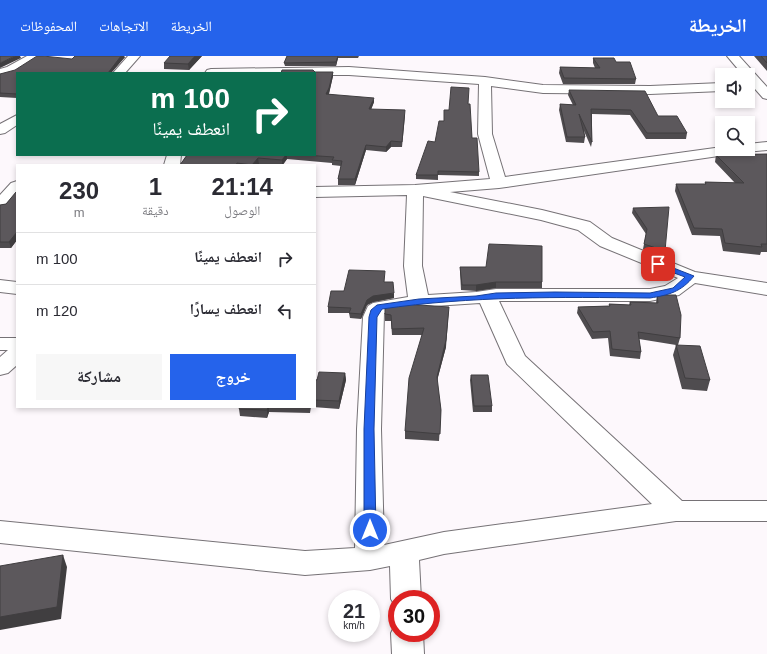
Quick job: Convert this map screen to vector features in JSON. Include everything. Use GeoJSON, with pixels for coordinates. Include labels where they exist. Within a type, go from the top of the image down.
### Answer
{"type":"FeatureCollection","features":[{"type":"Feature","properties":{"kind":"street"},"geometry":{"type":"LineString","coordinates":[[0,73],[11,70],[35,56]]}},
{"type":"Feature","properties":{"kind":"street"},"geometry":{"type":"LineString","coordinates":[[120,72],[134,56]]}},
{"type":"Feature","properties":{"kind":"street"},"geometry":{"type":"LineString","coordinates":[[733,56],[742,68]]}},
{"type":"Feature","properties":{"kind":"street"},"geometry":{"type":"LineString","coordinates":[[227,72],[240,60]]}},
{"type":"Feature","properties":{"kind":"street"},"geometry":{"type":"LineString","coordinates":[[287,72],[348,71],[419,75],[485,81],[543,89],[650,90],[715,87]]}},
{"type":"Feature","properties":{"kind":"street"},"geometry":{"type":"LineString","coordinates":[[0,73],[16,74]]}},
{"type":"Feature","properties":{"kind":"street"},"geometry":{"type":"LineString","coordinates":[[755,78],[767,77]]}},
{"type":"Feature","properties":{"kind":"street"},"geometry":{"type":"LineString","coordinates":[[485,81],[485,134],[499,183]]}},
{"type":"Feature","properties":{"kind":"street"},"geometry":{"type":"LineString","coordinates":[[755,84],[767,95]]}},
{"type":"Feature","properties":{"kind":"street"},"geometry":{"type":"LineString","coordinates":[[0,130],[16,120]]}},
{"type":"Feature","properties":{"kind":"street"},"geometry":{"type":"LineString","coordinates":[[755,147],[766,146]]}},
{"type":"Feature","properties":{"kind":"street"},"geometry":{"type":"LineString","coordinates":[[316,192],[415,190],[499,183],[715,153]]}},
{"type":"Feature","properties":{"kind":"street"},"geometry":{"type":"LineString","coordinates":[[0,185],[16,186]]}},
{"type":"Feature","properties":{"kind":"street"},"geometry":{"type":"LineString","coordinates":[[0,205],[16,187]]}},
{"type":"Feature","properties":{"kind":"street"},"geometry":{"type":"LineString","coordinates":[[415,190],[542,215],[584,226],[606,242],[690,276],[767,289]]}},
{"type":"Feature","properties":{"kind":"street"},"geometry":{"type":"LineString","coordinates":[[415,190],[413,266],[419,301]]}},
{"type":"Feature","properties":{"kind":"street"},"geometry":{"type":"LineString","coordinates":[[370,558],[369,429],[373,317],[376,310],[380,307],[419,301],[487,296],[555,294],[650,296],[676,290],[690,276]]}},
{"type":"Feature","properties":{"kind":"street"},"geometry":{"type":"LineString","coordinates":[[0,286],[16,288]]}},
{"type":"Feature","properties":{"kind":"street"},"geometry":{"type":"LineString","coordinates":[[487,296],[515,359],[676,511]]}},
{"type":"Feature","properties":{"kind":"street"},"geometry":{"type":"LineString","coordinates":[[0,344],[16,344]]}},
{"type":"Feature","properties":{"kind":"street"},"geometry":{"type":"LineString","coordinates":[[0,368],[16,355]]}},
{"type":"Feature","properties":{"kind":"street"},"geometry":{"type":"LineString","coordinates":[[0,532],[305,563],[370,558],[444,543],[676,511],[767,511]]}},
{"type":"Feature","properties":{"kind":"street"},"geometry":{"type":"LineString","coordinates":[[404,552],[406,590]]}},
{"type":"Feature","properties":{"kind":"street"},"geometry":{"type":"LineString","coordinates":[[407,642],[408,654]]}},
{"type":"Feature","properties":{"kind":"building"},"geometry":{"type":"Polygon","coordinates":[[[0,56],[15,56],[0,63],[0,56]]]}},
{"type":"Feature","properties":{"kind":"building"},"geometry":{"type":"Polygon","coordinates":[[[37,56],[72,59],[75,56],[121,56],[109,72],[16,72],[16,94],[0,93],[0,74],[15,70],[37,56]]]}},
{"type":"Feature","properties":{"kind":"building"},"geometry":{"type":"Polygon","coordinates":[[[170,56],[195,56],[188,64],[164,63],[170,56]]]}},
{"type":"Feature","properties":{"kind":"building"},"geometry":{"type":"Polygon","coordinates":[[[287,56],[338,56],[336,62],[284,63],[287,56]]]}},
{"type":"Feature","properties":{"kind":"building"},"geometry":{"type":"Polygon","coordinates":[[[761,56],[767,56],[767,63],[761,56]]]}},
{"type":"Feature","properties":{"kind":"building"},"geometry":{"type":"Polygon","coordinates":[[[593,58],[614,58],[616,62],[630,62],[636,79],[564,78],[560,67],[600,68],[593,58]]]}},
{"type":"Feature","properties":{"kind":"building"},"geometry":{"type":"Polygon","coordinates":[[[282,70],[313,70],[315,72],[281,72],[282,70]]]}},
{"type":"Feature","properties":{"kind":"building"},"geometry":{"type":"Polygon","coordinates":[[[316,72],[333,72],[326,94],[374,98],[369,109],[405,110],[402,142],[391,141],[386,147],[366,145],[355,179],[338,179],[342,161],[332,160],[334,157],[316,156],[316,72]]]}},
{"type":"Feature","properties":{"kind":"building"},"geometry":{"type":"Polygon","coordinates":[[[451,87],[469,88],[468,104],[470,104],[472,138],[477,138],[479,172],[438,171],[438,175],[416,175],[428,141],[435,142],[439,121],[444,121],[444,110],[449,110],[451,87]]]}},
{"type":"Feature","properties":{"kind":"building"},"geometry":{"type":"Polygon","coordinates":[[[569,90],[645,91],[658,116],[677,116],[687,133],[647,133],[631,110],[591,109],[592,142],[579,114],[585,137],[567,137],[560,104],[576,105],[569,90]]]}},
{"type":"Feature","properties":{"kind":"building"},"geometry":{"type":"Polygon","coordinates":[[[755,154],[767,154],[767,244],[761,244],[762,247],[725,243],[722,229],[694,228],[676,184],[706,184],[705,182],[744,183],[717,156],[755,156],[755,154]]]}},
{"type":"Feature","properties":{"kind":"building"},"geometry":{"type":"Polygon","coordinates":[[[186,156],[285,156],[282,160],[258,158],[253,164],[181,164],[186,156]]]}},
{"type":"Feature","properties":{"kind":"building"},"geometry":{"type":"Polygon","coordinates":[[[16,192],[16,233],[9,242],[0,242],[0,205],[6,204],[16,192]]]}},
{"type":"Feature","properties":{"kind":"building"},"geometry":{"type":"Polygon","coordinates":[[[669,207],[665,251],[644,244],[647,229],[633,208],[669,207]]]}},
{"type":"Feature","properties":{"kind":"building"},"geometry":{"type":"Polygon","coordinates":[[[489,244],[542,246],[542,282],[496,282],[476,285],[462,285],[460,267],[486,267],[489,244]]]}},
{"type":"Feature","properties":{"kind":"building"},"geometry":{"type":"Polygon","coordinates":[[[349,270],[385,271],[384,282],[393,282],[394,293],[373,296],[367,300],[361,314],[349,313],[351,308],[328,307],[331,291],[344,291],[349,270]]]}},
{"type":"Feature","properties":{"kind":"building"},"geometry":{"type":"Polygon","coordinates":[[[657,295],[676,295],[681,315],[680,338],[638,332],[641,352],[612,349],[610,331],[593,332],[578,307],[610,306],[609,304],[631,305],[630,302],[658,303],[657,295]]]}},
{"type":"Feature","properties":{"kind":"building"},"geometry":{"type":"Polygon","coordinates":[[[404,304],[449,307],[446,340],[437,377],[441,410],[440,434],[405,431],[409,378],[424,328],[392,329],[391,315],[385,314],[385,308],[404,304]]]}},
{"type":"Feature","properties":{"kind":"building"},"geometry":{"type":"Polygon","coordinates":[[[676,345],[700,346],[710,380],[685,378],[676,345]]]}},
{"type":"Feature","properties":{"kind":"building"},"geometry":{"type":"Polygon","coordinates":[[[319,372],[345,373],[339,401],[316,400],[319,372]]]}},
{"type":"Feature","properties":{"kind":"building"},"geometry":{"type":"Polygon","coordinates":[[[471,375],[488,375],[492,406],[474,406],[471,375]]]}},
{"type":"Feature","properties":{"kind":"building"},"geometry":{"type":"Polygon","coordinates":[[[240,408],[268,408],[267,410],[240,408]]]}},
{"type":"Feature","properties":{"kind":"building"},"geometry":{"type":"Polygon","coordinates":[[[63,555],[57,607],[0,617],[0,566],[63,555]]]}},
{"type":"Feature","properties":{"kind":"route"},"geometry":{"type":"LineString","coordinates":[[370,530],[369,429],[373,317],[376,310],[380,307],[419,301],[476,298],[496,295],[555,294],[650,296],[676,290],[690,276],[658,264]]}}]}
